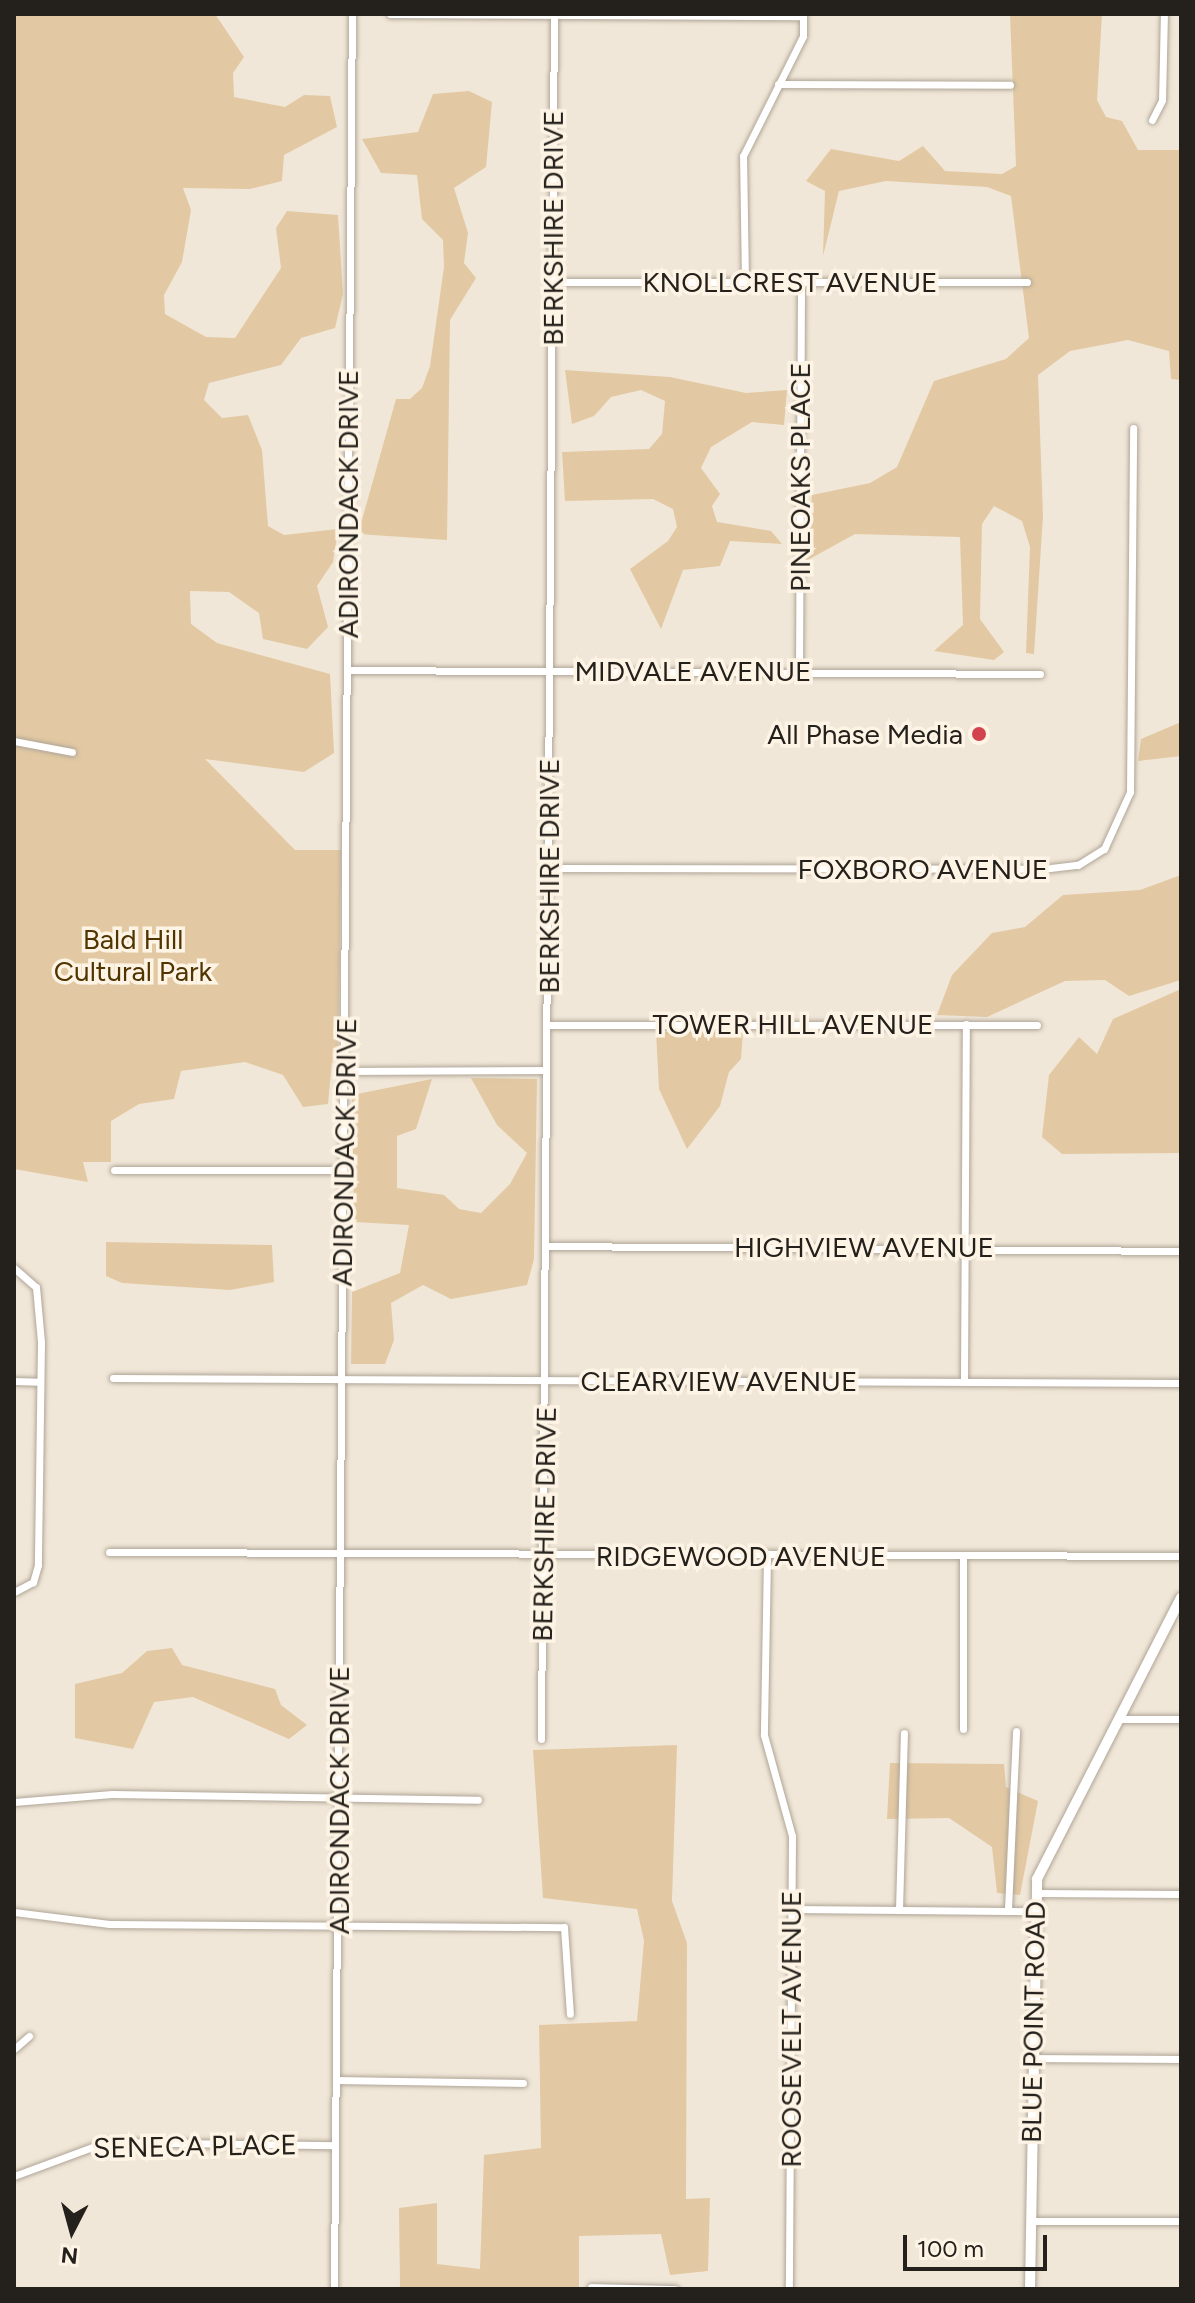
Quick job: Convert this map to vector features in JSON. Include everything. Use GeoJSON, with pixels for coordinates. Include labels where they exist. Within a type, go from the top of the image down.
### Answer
{"type":"FeatureCollection","features":[{"type":"Feature","properties":{"kind":"street","name":"ADIRONDACK DRIVE"},"geometry":{"type":"LineString","coordinates":[[334,2289],[335,2145],[339,2080],[352,14]]}},
{"type":"Feature","properties":{"kind":"street"},"geometry":{"type":"LineString","coordinates":[[390,14],[803,15],[803,36],[743,156],[745,281]]}},
{"type":"Feature","properties":{"kind":"street"},"geometry":{"type":"LineString","coordinates":[[1152,120],[1162,100],[1164,14]]}},
{"type":"Feature","properties":{"kind":"street","name":"BERKSHIRE DRIVE"},"geometry":{"type":"LineString","coordinates":[[541,1739],[554,15]]}},
{"type":"Feature","properties":{"kind":"street"},"geometry":{"type":"LineString","coordinates":[[778,84],[1010,85]]}},
{"type":"Feature","properties":{"kind":"street","name":"KNOLLCREST AVENUE"},"geometry":{"type":"LineString","coordinates":[[553,282],[1027,282]]}},
{"type":"Feature","properties":{"kind":"street","name":"PINEOAKS PLACE"},"geometry":{"type":"LineString","coordinates":[[799,671],[801,282]]}},
{"type":"Feature","properties":{"kind":"street","name":"FOXBORO AVENUE"},"geometry":{"type":"LineString","coordinates":[[549,868],[1043,869],[1078,865],[1104,849],[1130,792],[1133,428]]}},
{"type":"Feature","properties":{"kind":"street","name":"MIDVALE AVENUE"},"geometry":{"type":"LineString","coordinates":[[347,670],[1040,674]]}},
{"type":"Feature","properties":{"kind":"street"},"geometry":{"type":"LineString","coordinates":[[14,741],[72,752]]}},
{"type":"Feature","properties":{"kind":"street"},"geometry":{"type":"LineString","coordinates":[[964,1380],[966,1024]]}},
{"type":"Feature","properties":{"kind":"street","name":"TOWER HILL AVENUE"},"geometry":{"type":"LineString","coordinates":[[548,1025],[1037,1025]]}},
{"type":"Feature","properties":{"kind":"street"},"geometry":{"type":"LineString","coordinates":[[346,1071],[546,1070]]}},
{"type":"Feature","properties":{"kind":"street"},"geometry":{"type":"LineString","coordinates":[[114,1170],[343,1170]]}},
{"type":"Feature","properties":{"kind":"street","name":"HIGHVIEW AVENUE"},"geometry":{"type":"LineString","coordinates":[[547,1246],[1181,1251]]}},
{"type":"Feature","properties":{"kind":"street"},"geometry":{"type":"LineString","coordinates":[[14,1268],[36,1287],[39,1382],[38,1565],[33,1582],[14,1592]]}},
{"type":"Feature","properties":{"kind":"street","name":"CLEARVIEW AVENUE"},"geometry":{"type":"LineString","coordinates":[[113,1378],[1181,1383]]}},
{"type":"Feature","properties":{"kind":"street"},"geometry":{"type":"LineString","coordinates":[[14,1381],[39,1382]]}},
{"type":"Feature","properties":{"kind":"street","name":"RIDGEWOOD AVENUE"},"geometry":{"type":"LineString","coordinates":[[109,1552],[1181,1556]]}},
{"type":"Feature","properties":{"kind":"street","name":"ROOSEVELT AVENUE"},"geometry":{"type":"LineString","coordinates":[[767,1556],[764,1735],[770,1773],[792,1836],[789,2289]]}},
{"type":"Feature","properties":{"kind":"street"},"geometry":{"type":"LineString","coordinates":[[963,1557],[963,1729]]}},
{"type":"Feature","properties":{"kind":"street","name":"BLUE POINT ROAD"},"geometry":{"type":"LineString","coordinates":[[1030,2289],[1029,2058],[1036,1893],[1181,1598]]}},
{"type":"Feature","properties":{"kind":"street"},"geometry":{"type":"LineString","coordinates":[[1120,1719],[1181,1719]]}},
{"type":"Feature","properties":{"kind":"street"},"geometry":{"type":"LineString","coordinates":[[1008,1909],[1016,1731]]}},
{"type":"Feature","properties":{"kind":"street"},"geometry":{"type":"LineString","coordinates":[[899,1910],[904,1733]]}},
{"type":"Feature","properties":{"kind":"street"},"geometry":{"type":"LineString","coordinates":[[14,1802],[112,1794],[478,1800]]}},
{"type":"Feature","properties":{"kind":"street"},"geometry":{"type":"LineString","coordinates":[[1036,1893],[1181,1894]]}},
{"type":"Feature","properties":{"kind":"street"},"geometry":{"type":"LineString","coordinates":[[792,1909],[1036,1911]]}},
{"type":"Feature","properties":{"kind":"street"},"geometry":{"type":"LineString","coordinates":[[14,1912],[109,1924],[564,1927],[570,2014]]}},
{"type":"Feature","properties":{"kind":"street"},"geometry":{"type":"LineString","coordinates":[[14,2049],[29,2036]]}},
{"type":"Feature","properties":{"kind":"street"},"geometry":{"type":"LineString","coordinates":[[1029,2058],[1181,2059]]}},
{"type":"Feature","properties":{"kind":"street"},"geometry":{"type":"LineString","coordinates":[[339,2080],[523,2083]]}},
{"type":"Feature","properties":{"kind":"street","name":"SENECA PLACE"},"geometry":{"type":"LineString","coordinates":[[14,2176],[106,2142],[335,2145]]}},
{"type":"Feature","properties":{"kind":"street"},"geometry":{"type":"LineString","coordinates":[[1032,2221],[1181,2221]]}},
{"type":"Feature","properties":{"kind":"street"},"geometry":{"type":"LineString","coordinates":[[591,2287],[675,2287]]}},
{"type":"Feature","properties":{"kind":"green space","name":"Bald Hill Cultural Park"},"geometry":{"type":"Polygon","coordinates":[[[14,14],[215,14],[244,57],[233,73],[234,97],[285,107],[304,95],[330,96],[337,127],[284,155],[282,181],[250,189],[183,188],[191,210],[182,262],[164,295],[165,314],[206,337],[235,338],[281,268],[276,228],[287,211],[338,215],[343,294],[335,328],[301,338],[281,365],[209,383],[204,400],[222,418],[248,415],[262,450],[268,526],[284,535],[338,529],[333,562],[317,586],[328,627],[307,649],[263,639],[259,613],[229,592],[190,591],[191,624],[217,643],[330,674],[334,753],[304,772],[205,759],[295,850],[341,850],[338,1062],[332,1062],[328,1104],[303,1107],[283,1075],[245,1062],[181,1071],[174,1099],[139,1104],[111,1121],[111,1162],[83,1162],[88,1182],[14,1169],[14,14]]]}},
{"type":"Feature","properties":{"kind":"green space"},"geometry":{"type":"Polygon","coordinates":[[[1010,14],[1102,14],[1097,100],[1106,117],[1122,121],[1138,150],[1181,150],[1181,380],[1171,379],[1169,351],[1128,340],[1070,351],[1038,375],[1043,516],[1034,654],[1026,653],[1030,547],[1022,521],[994,506],[982,524],[980,619],[1004,652],[994,660],[934,651],[963,625],[960,537],[855,534],[806,561],[812,495],[870,483],[897,467],[934,381],[1006,359],[1029,338],[1011,196],[987,187],[886,181],[839,191],[823,256],[825,191],[806,181],[831,149],[899,161],[923,146],[945,171],[1002,174],[1016,166],[1010,14]]]}},
{"type":"Feature","properties":{"kind":"green space"},"geometry":{"type":"Polygon","coordinates":[[[469,91],[492,102],[486,167],[454,188],[468,233],[464,263],[476,278],[450,320],[447,540],[358,534],[396,399],[410,399],[422,388],[430,366],[444,267],[443,240],[422,219],[417,175],[381,173],[362,139],[418,132],[433,94],[469,91]]]}},
{"type":"Feature","properties":{"kind":"green space"},"geometry":{"type":"Polygon","coordinates":[[[565,370],[670,377],[746,393],[787,390],[784,425],[752,422],[711,447],[701,468],[720,494],[712,506],[717,522],[771,531],[782,544],[730,541],[720,566],[683,570],[661,629],[630,569],[668,541],[677,527],[673,509],[653,499],[565,501],[562,452],[649,449],[662,434],[665,401],[641,390],[611,397],[594,416],[572,424],[565,370]]]}},
{"type":"Feature","properties":{"kind":"green space"},"geometry":{"type":"Polygon","coordinates":[[[1181,722],[1181,756],[1138,761],[1141,739],[1181,722]]]}},
{"type":"Feature","properties":{"kind":"green space"},"geometry":{"type":"Polygon","coordinates":[[[1181,875],[1181,980],[1129,996],[1105,980],[1065,981],[987,1017],[937,1015],[952,975],[992,933],[1025,927],[1063,895],[1140,890],[1181,875]]]}},
{"type":"Feature","properties":{"kind":"green space"},"geometry":{"type":"Polygon","coordinates":[[[1181,989],[1181,1153],[1062,1154],[1042,1137],[1049,1075],[1079,1037],[1097,1054],[1113,1019],[1181,989]]]}},
{"type":"Feature","properties":{"kind":"green space"},"geometry":{"type":"Polygon","coordinates":[[[656,1032],[743,1032],[741,1059],[729,1072],[720,1106],[687,1149],[659,1089],[656,1032]]]}},
{"type":"Feature","properties":{"kind":"green space"},"geometry":{"type":"Polygon","coordinates":[[[471,1078],[537,1079],[534,1259],[527,1285],[451,1299],[423,1285],[391,1303],[394,1340],[385,1364],[351,1364],[352,1292],[400,1273],[409,1225],[354,1222],[352,1095],[432,1079],[416,1129],[397,1136],[397,1188],[444,1195],[459,1209],[481,1213],[510,1184],[527,1153],[497,1125],[471,1078]]]}},
{"type":"Feature","properties":{"kind":"green space"},"geometry":{"type":"Polygon","coordinates":[[[106,1242],[272,1245],[274,1282],[230,1290],[122,1283],[106,1276],[106,1242]]]}},
{"type":"Feature","properties":{"kind":"green space"},"geometry":{"type":"Polygon","coordinates":[[[172,1648],[182,1665],[275,1689],[281,1705],[307,1725],[289,1739],[193,1697],[154,1702],[133,1749],[75,1738],[75,1684],[122,1673],[147,1651],[172,1648]]]}},
{"type":"Feature","properties":{"kind":"green space"},"geometry":{"type":"Polygon","coordinates":[[[677,1745],[672,1901],[687,1943],[686,2199],[710,2198],[708,2271],[670,2275],[661,2234],[579,2236],[579,2289],[400,2289],[399,2208],[437,2203],[437,2264],[480,2269],[484,2155],[541,2148],[539,2025],[637,2021],[644,1941],[637,1909],[543,1898],[533,1750],[677,1745]]]}},
{"type":"Feature","properties":{"kind":"green space"},"geometry":{"type":"Polygon","coordinates":[[[890,1763],[1004,1764],[1006,1787],[1038,1801],[1020,1895],[997,1893],[992,1847],[949,1818],[887,1819],[890,1763]]]}},
{"type":"Feature","properties":{"kind":"place","name":"All Phase Media"},"geometry":{"type":"Point","coordinates":[979,734]}}]}
